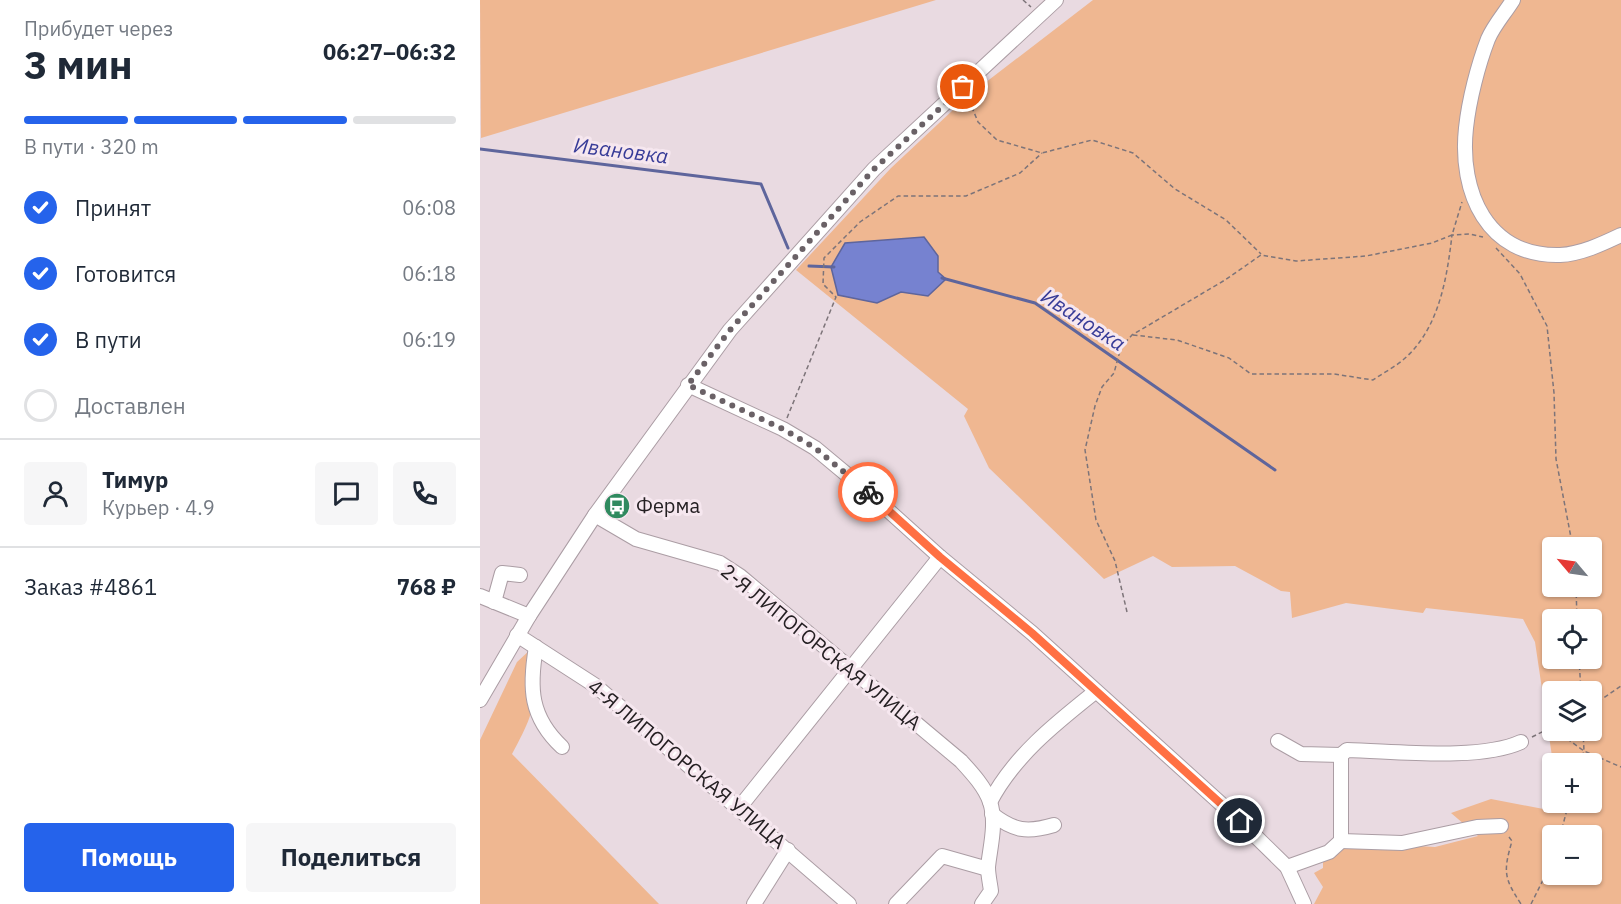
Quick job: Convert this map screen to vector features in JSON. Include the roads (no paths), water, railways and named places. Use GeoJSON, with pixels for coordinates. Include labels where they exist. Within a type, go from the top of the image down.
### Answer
{"type":"FeatureCollection","features":[{"type":"Feature","properties":{"kind":"street"},"geometry":{"type":"LineString","coordinates":[[480,700],[529,615],[595,515],[730,330],[874,169],[1056,0]]}},
{"type":"Feature","properties":{"kind":"street"},"geometry":{"type":"LineString","coordinates":[[1512,0],[1489,38],[1466,127],[1465,172],[1479,210],[1500,238],[1529,252],[1561,255],[1594,248],[1621,235]]}},
{"type":"Feature","properties":{"kind":"street"},"geometry":{"type":"LineString","coordinates":[[688,385],[783,429],[815,448],[940,557],[1023,625],[1240,821],[1287,867],[1304,904]]}},
{"type":"Feature","properties":{"kind":"street","name":"2-Я ЛИПОГОРСКАЯ УЛИЦА"},"geometry":{"type":"LineString","coordinates":[[595,515],[636,539],[720,563],[740,576],[961,761],[976,778],[991,808]]}},
{"type":"Feature","properties":{"kind":"street"},"geometry":{"type":"LineString","coordinates":[[738,808],[940,557]]}},
{"type":"Feature","properties":{"kind":"street"},"geometry":{"type":"LineString","coordinates":[[494,602],[502,573],[520,575]]}},
{"type":"Feature","properties":{"kind":"street"},"geometry":{"type":"LineString","coordinates":[[480,596],[529,615]]}},
{"type":"Feature","properties":{"kind":"street","name":"4-Я ЛИПОГОРСКАЯ УЛИЦА"},"geometry":{"type":"LineString","coordinates":[[517,635],[596,686],[849,904]]}},
{"type":"Feature","properties":{"kind":"street"},"geometry":{"type":"LineString","coordinates":[[536,647],[532,668],[538,719],[545,732],[562,747]]}},
{"type":"Feature","properties":{"kind":"street"},"geometry":{"type":"LineString","coordinates":[[982,904],[991,891],[988,869],[992,850],[991,808],[1014,765],[1066,715],[1095,692]]}},
{"type":"Feature","properties":{"kind":"street"},"geometry":{"type":"LineString","coordinates":[[1278,741],[1301,754],[1341,755],[1347,750],[1455,753],[1504,750],[1521,742]]}},
{"type":"Feature","properties":{"kind":"street"},"geometry":{"type":"LineString","coordinates":[[1341,755],[1341,841]]}},
{"type":"Feature","properties":{"kind":"street"},"geometry":{"type":"LineString","coordinates":[[991,808],[1017,828],[1033,831],[1054,825]]}},
{"type":"Feature","properties":{"kind":"street"},"geometry":{"type":"LineString","coordinates":[[1287,867],[1329,852],[1341,841],[1402,843],[1477,826],[1501,826]]}},
{"type":"Feature","properties":{"kind":"street"},"geometry":{"type":"LineString","coordinates":[[754,904],[788,850]]}},
{"type":"Feature","properties":{"kind":"street"},"geometry":{"type":"LineString","coordinates":[[896,904],[942,856],[988,869]]}},
{"type":"Feature","properties":{"kind":"water"},"geometry":{"type":"Polygon","coordinates":[[[924,237],[938,256],[938,272],[946,279],[928,296],[901,292],[877,303],[838,295],[831,267],[845,243],[924,237]]]}},
{"type":"Feature","properties":{"kind":"waterway","name":"Ивановка"},"geometry":{"type":"LineString","coordinates":[[480,149],[761,184],[788,248]]}},
{"type":"Feature","properties":{"kind":"waterway","name":"Ивановка"},"geometry":{"type":"LineString","coordinates":[[809,266],[834,267]]}},
{"type":"Feature","properties":{"kind":"waterway","name":"Ивановка"},"geometry":{"type":"LineString","coordinates":[[942,278],[1035,303],[1275,470]]}},
{"type":"Feature","properties":{"kind":"place","name":"Ферма"},"geometry":{"type":"Point","coordinates":[617,506]}}]}
